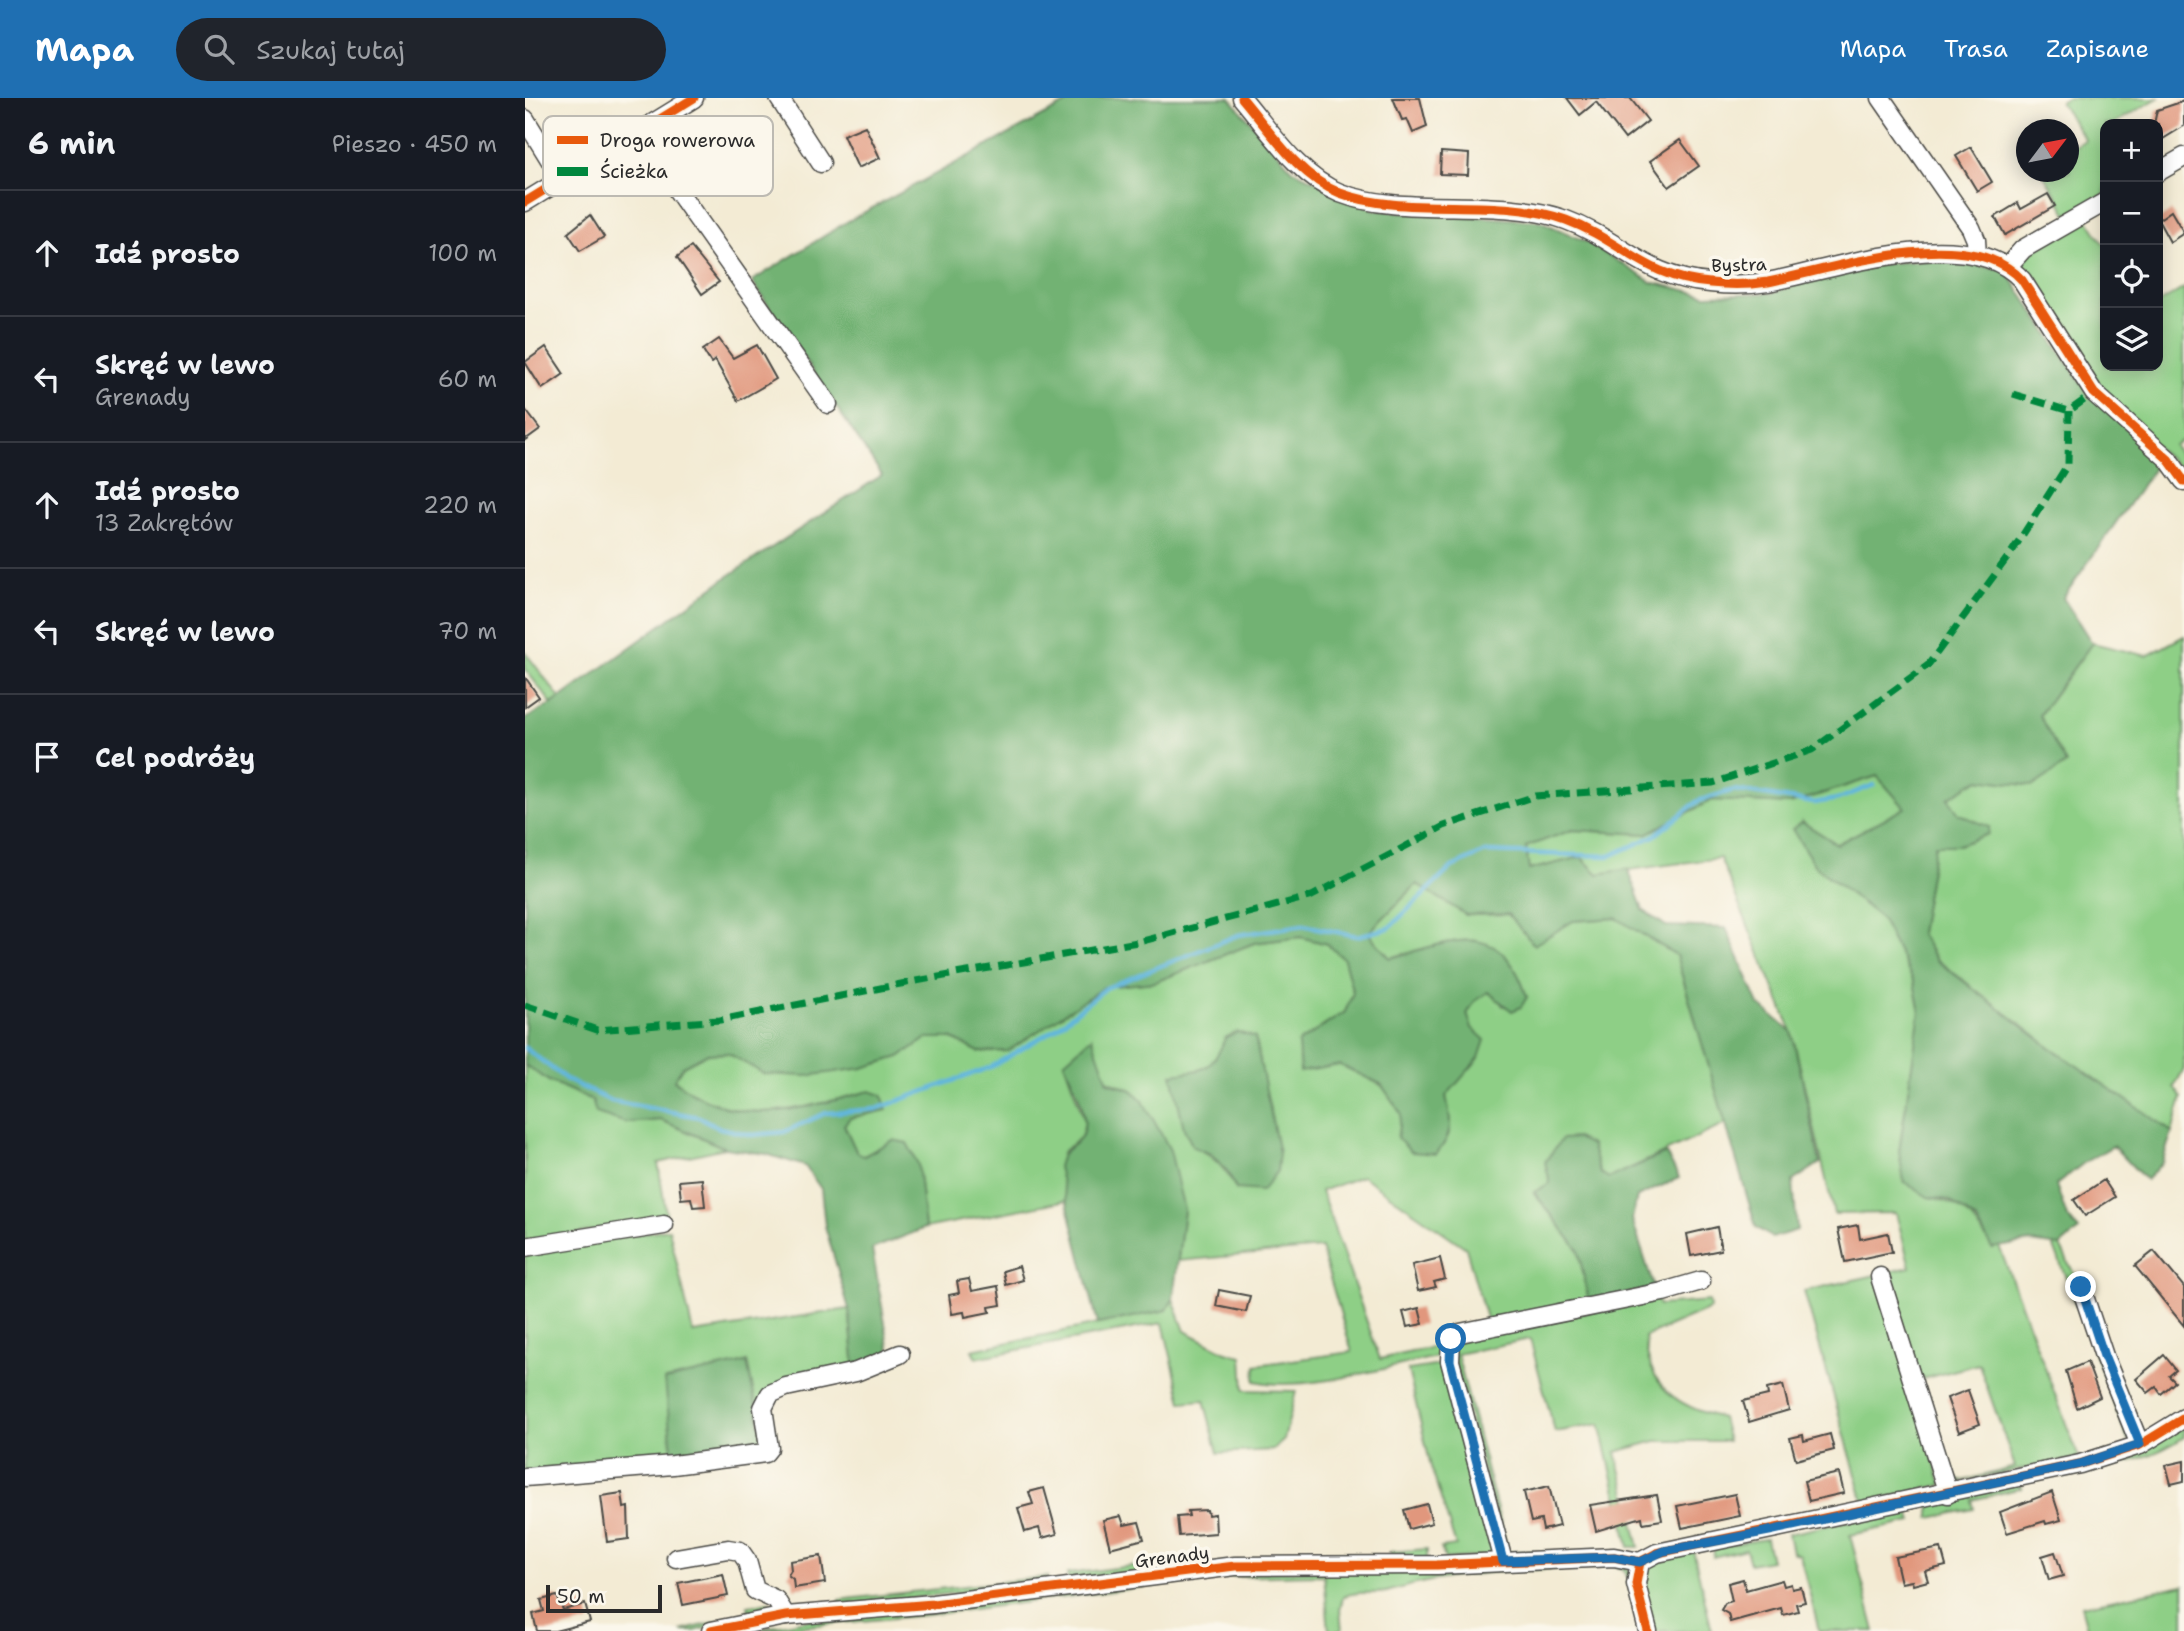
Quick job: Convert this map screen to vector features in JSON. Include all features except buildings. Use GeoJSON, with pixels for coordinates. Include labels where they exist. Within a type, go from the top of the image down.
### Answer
{"type":"FeatureCollection","features":[{"type":"Feature","properties":{"kind":"street"},"geometry":{"type":"LineString","coordinates":[[665,116],[695,98]]}},
{"type":"Feature","properties":{"kind":"street"},"geometry":{"type":"LineString","coordinates":[[779,98],[821,163]]}},
{"type":"Feature","properties":{"kind":"street","name":"Bystra"},"geometry":{"type":"LineString","coordinates":[[1242,98],[1297,163],[1340,193],[1391,202],[1540,212],[1568,220],[1665,275],[1689,281],[1766,282],[1882,256],[1924,252],[1977,255],[1994,258],[2008,266]]}},
{"type":"Feature","properties":{"kind":"street"},"geometry":{"type":"LineString","coordinates":[[1881,98],[1971,228],[1976,240],[1977,255]]}},
{"type":"Feature","properties":{"kind":"street"},"geometry":{"type":"LineString","coordinates":[[525,120],[543,149]]}},
{"type":"Feature","properties":{"kind":"street"},"geometry":{"type":"LineString","coordinates":[[2163,169],[2184,157]]}},
{"type":"Feature","properties":{"kind":"street"},"geometry":{"type":"LineString","coordinates":[[525,202],[543,191]]}},
{"type":"Feature","properties":{"kind":"street"},"geometry":{"type":"LineString","coordinates":[[681,196],[828,404]]}},
{"type":"Feature","properties":{"kind":"street"},"geometry":{"type":"LineString","coordinates":[[2100,205],[2023,249],[2008,266],[2029,290],[2094,393],[2129,427],[2159,450],[2184,481]]}},
{"type":"Feature","properties":{"kind":"street"},"geometry":{"type":"LineString","coordinates":[[525,1247],[664,1225]]}},
{"type":"Feature","properties":{"kind":"street"},"geometry":{"type":"LineString","coordinates":[[1880,1277],[1948,1494]]}},
{"type":"Feature","properties":{"kind":"street"},"geometry":{"type":"LineString","coordinates":[[1503,1561],[1450,1361],[1451,1339],[1460,1333],[1663,1292],[1700,1281]]}},
{"type":"Feature","properties":{"kind":"street"},"geometry":{"type":"LineString","coordinates":[[2081,1287],[2104,1356],[2140,1444]]}},
{"type":"Feature","properties":{"kind":"street"},"geometry":{"type":"LineString","coordinates":[[525,1477],[673,1465],[765,1453],[769,1448],[763,1408],[771,1394],[786,1387],[856,1372],[900,1354]]}},
{"type":"Feature","properties":{"kind":"street"},"geometry":{"type":"LineString","coordinates":[[1648,1631],[1636,1584],[1640,1562],[1664,1551],[1948,1494],[2080,1464],[2140,1444],[2184,1418]]}},
{"type":"Feature","properties":{"kind":"street"},"geometry":{"type":"LineString","coordinates":[[676,1558],[729,1549],[740,1551],[747,1561],[755,1590],[776,1600],[786,1616]]}},
{"type":"Feature","properties":{"kind":"street","name":"Grenady"},"geometry":{"type":"LineString","coordinates":[[711,1631],[786,1616],[933,1604],[1235,1566],[1424,1566],[1614,1557],[1640,1562]]}},
{"type":"Feature","properties":{"kind":"green space"},"geometry":{"type":"Polygon","coordinates":[[[1076,98],[1230,98],[1293,170],[1375,210],[1540,221],[1589,243],[1651,282],[1706,295],[1772,293],[1850,267],[1926,260],[2005,269],[2079,380],[2159,461],[2063,598],[2092,643],[2039,715],[2066,764],[2033,786],[1979,779],[1948,798],[1959,814],[1989,827],[1988,834],[1959,845],[1935,845],[1920,933],[1936,960],[2047,1045],[2172,1132],[2162,1163],[2146,1180],[2113,1146],[2085,1162],[2056,1185],[2067,1217],[2079,1230],[2060,1246],[2030,1242],[1992,1248],[1977,1221],[1949,1200],[1928,1197],[1904,1182],[1899,1152],[1920,1012],[1914,982],[1881,918],[1815,866],[1792,829],[1802,822],[1837,844],[1905,808],[1877,776],[1790,804],[1712,800],[1646,834],[1572,830],[1526,847],[1529,870],[1581,857],[1598,874],[1628,869],[1643,910],[1666,926],[1726,928],[1759,1005],[1792,1032],[1820,1163],[1793,1181],[1797,1230],[1772,1238],[1756,1227],[1676,955],[1616,918],[1573,921],[1534,945],[1508,914],[1466,915],[1417,884],[1368,933],[1390,958],[1455,942],[1473,941],[1489,945],[1504,954],[1516,971],[1527,997],[1521,1007],[1512,1011],[1488,992],[1474,1002],[1467,1014],[1472,1028],[1485,1040],[1479,1058],[1446,1096],[1449,1133],[1436,1154],[1411,1152],[1397,1138],[1401,1114],[1381,1084],[1340,1065],[1300,1072],[1298,1043],[1345,1012],[1353,993],[1344,959],[1327,944],[1301,937],[1254,943],[1155,982],[1104,987],[1008,1051],[979,1052],[951,1038],[927,1038],[899,1057],[863,1068],[806,1076],[764,1074],[728,1053],[706,1054],[683,1066],[674,1080],[698,1096],[722,1106],[746,1111],[793,1109],[870,1091],[882,1095],[887,1110],[850,1118],[844,1125],[856,1151],[864,1156],[893,1140],[907,1143],[918,1164],[925,1228],[872,1249],[890,1352],[855,1368],[849,1309],[825,1226],[821,1189],[805,1166],[766,1154],[725,1148],[661,1120],[626,1123],[596,1113],[592,1100],[549,1081],[525,1065],[525,719],[552,704],[727,577],[882,475],[752,281],[848,221],[1076,98]]]}},
{"type":"Feature","properties":{"kind":"green space"},"geometry":{"type":"Polygon","coordinates":[[[2067,98],[2158,98],[2122,119],[2100,119],[2100,197],[2068,215],[2048,182],[2079,182],[2079,144],[2085,140],[2079,131],[2079,119],[2071,119],[2060,102],[2067,98]]]}},
{"type":"Feature","properties":{"kind":"green space"},"geometry":{"type":"Polygon","coordinates":[[[2086,217],[2100,238],[2100,371],[2163,371],[2163,301],[2184,288],[2184,439],[2174,445],[2184,461],[2184,472],[2110,405],[2020,273],[2025,256],[2086,217]]]}},
{"type":"Feature","properties":{"kind":"green space"},"geometry":{"type":"Polygon","coordinates":[[[2184,636],[2184,1069],[2174,1087],[2182,1098],[2172,1132],[2047,1045],[1936,959],[1920,934],[1935,844],[1959,845],[1989,827],[1959,814],[1947,798],[1979,779],[2033,786],[2066,764],[2039,716],[2092,643],[2147,656],[2184,636]]]}},
{"type":"Feature","properties":{"kind":"green space"},"geometry":{"type":"Polygon","coordinates":[[[525,652],[560,698],[552,704],[525,669],[525,652]]]}},
{"type":"Feature","properties":{"kind":"green space"},"geometry":{"type":"Polygon","coordinates":[[[1877,776],[1906,808],[1837,844],[1802,822],[1815,866],[1881,918],[1914,982],[1920,1012],[1899,1152],[1928,1197],[1950,1203],[1967,1213],[1992,1248],[1999,1246],[2079,1458],[1953,1483],[1950,1475],[1963,1481],[2015,1467],[1979,1364],[1918,1380],[1885,1279],[1888,1272],[1910,1267],[1896,1213],[1834,1214],[1792,1032],[1720,858],[1598,874],[1581,857],[1528,870],[1526,846],[1572,830],[1646,834],[1712,800],[1790,804],[1877,776]]]}},
{"type":"Feature","properties":{"kind":"green space"},"geometry":{"type":"Polygon","coordinates":[[[1417,884],[1466,915],[1508,914],[1534,944],[1573,921],[1617,918],[1676,955],[1726,1124],[1609,1178],[1600,1173],[1591,1145],[1550,1183],[1534,1193],[1578,1249],[1589,1302],[1487,1322],[1466,1248],[1362,1176],[1321,1191],[1380,1359],[1434,1347],[1433,1332],[1441,1330],[1445,1354],[1322,1381],[1275,1384],[1255,1381],[1256,1365],[1352,1352],[1321,1248],[1178,1261],[1184,1210],[1132,1090],[1064,1062],[1085,1122],[1081,1137],[1062,1152],[1059,1167],[1068,1200],[925,1228],[918,1164],[892,1141],[864,1156],[856,1151],[844,1125],[850,1118],[886,1110],[870,1091],[793,1109],[745,1111],[721,1106],[697,1095],[673,1079],[683,1065],[706,1054],[728,1053],[764,1074],[899,1057],[927,1038],[950,1038],[979,1052],[1008,1051],[1104,987],[1155,982],[1254,943],[1301,937],[1327,944],[1344,959],[1353,993],[1345,1012],[1298,1043],[1381,1085],[1436,1154],[1449,1133],[1446,1096],[1467,1057],[1470,1024],[1467,1014],[1474,1002],[1488,992],[1496,996],[1503,1006],[1527,997],[1516,971],[1504,954],[1489,945],[1473,941],[1455,942],[1390,958],[1368,933],[1417,884]],[[1255,1037],[1201,1070],[1173,1074],[1193,1146],[1219,1164],[1236,1189],[1264,1087],[1255,1037]]]}},
{"type":"Feature","properties":{"kind":"green space"},"geometry":{"type":"Polygon","coordinates":[[[1237,1032],[1255,1037],[1279,1153],[1277,1171],[1262,1191],[1236,1189],[1228,1172],[1211,1154],[1193,1147],[1184,1129],[1172,1074],[1206,1066],[1216,1057],[1225,1038],[1237,1032]]]}},
{"type":"Feature","properties":{"kind":"green space"},"geometry":{"type":"Polygon","coordinates":[[[1092,1037],[1108,1082],[1132,1090],[1143,1101],[1170,1150],[1184,1210],[1173,1299],[1167,1310],[1098,1324],[1058,1167],[1062,1155],[1081,1137],[1084,1129],[1080,1099],[1064,1062],[1092,1037]]]}},
{"type":"Feature","properties":{"kind":"green space"},"geometry":{"type":"Polygon","coordinates":[[[525,1065],[549,1081],[592,1100],[626,1123],[661,1120],[725,1148],[658,1163],[667,1220],[525,1241],[525,1065]]]}},
{"type":"Feature","properties":{"kind":"green space"},"geometry":{"type":"Polygon","coordinates":[[[1577,1138],[1591,1145],[1600,1173],[1609,1178],[1666,1153],[1679,1178],[1637,1197],[1632,1219],[1654,1288],[1589,1302],[1578,1249],[1534,1192],[1550,1183],[1545,1162],[1562,1139],[1577,1138]]]}},
{"type":"Feature","properties":{"kind":"green space"},"geometry":{"type":"Polygon","coordinates":[[[669,1229],[693,1333],[849,1309],[855,1368],[789,1382],[759,1418],[747,1362],[666,1380],[673,1461],[525,1473],[525,1251],[669,1229]]]}},
{"type":"Feature","properties":{"kind":"green space"},"geometry":{"type":"Polygon","coordinates":[[[2053,1244],[2060,1246],[2076,1278],[2131,1434],[2128,1441],[2053,1244]]]}},
{"type":"Feature","properties":{"kind":"green space"},"geometry":{"type":"Polygon","coordinates":[[[1876,1275],[1942,1485],[1864,1503],[1804,1291],[1876,1275]]]}},
{"type":"Feature","properties":{"kind":"green space"},"geometry":{"type":"Polygon","coordinates":[[[1657,1297],[1659,1305],[1709,1301],[1710,1309],[1645,1337],[1647,1354],[1652,1369],[1667,1392],[1691,1407],[1722,1418],[1728,1441],[1656,1441],[1616,1452],[1639,1547],[1629,1547],[1600,1424],[1555,1432],[1530,1339],[1457,1354],[1508,1552],[1538,1551],[1510,1555],[1505,1551],[1454,1361],[1453,1346],[1465,1337],[1657,1297]]]}},
{"type":"Feature","properties":{"kind":"green space"},"geometry":{"type":"Polygon","coordinates":[[[1173,1299],[1185,1331],[1226,1352],[1242,1356],[1244,1390],[1296,1391],[1284,1440],[1273,1450],[1218,1453],[1204,1400],[1182,1402],[1163,1323],[976,1358],[972,1350],[1166,1310],[1173,1299]]]}},
{"type":"Feature","properties":{"kind":"green space"},"geometry":{"type":"Polygon","coordinates":[[[747,1362],[765,1449],[673,1461],[665,1380],[747,1362]]]}},
{"type":"Feature","properties":{"kind":"green space"},"geometry":{"type":"Polygon","coordinates":[[[1440,1365],[1446,1368],[1494,1552],[1488,1556],[1445,1559],[1441,1548],[1456,1546],[1431,1467],[1408,1370],[1440,1365]]]}},
{"type":"Feature","properties":{"kind":"green space"},"geometry":{"type":"Polygon","coordinates":[[[2184,1425],[2184,1437],[2158,1452],[2070,1476],[2071,1472],[2184,1425]]]}},
{"type":"Feature","properties":{"kind":"green space"},"geometry":{"type":"Polygon","coordinates":[[[2018,1484],[2022,1488],[1972,1500],[1974,1509],[1930,1518],[1930,1503],[2018,1484]]]}},
{"type":"Feature","properties":{"kind":"green space"},"geometry":{"type":"Polygon","coordinates":[[[1908,1508],[1912,1522],[1850,1535],[1875,1631],[1819,1631],[1800,1555],[1792,1552],[1788,1534],[1908,1508]]]}},
{"type":"Feature","properties":{"kind":"green space"},"geometry":{"type":"Polygon","coordinates":[[[1766,1539],[1771,1560],[1750,1564],[1746,1549],[1713,1557],[1715,1547],[1766,1539]]]}},
{"type":"Feature","properties":{"kind":"green space"},"geometry":{"type":"Polygon","coordinates":[[[1427,1549],[1427,1560],[1264,1560],[1262,1556],[1391,1558],[1390,1552],[1427,1549]]]}},
{"type":"Feature","properties":{"kind":"green space"},"geometry":{"type":"Polygon","coordinates":[[[1693,1550],[1712,1631],[1654,1631],[1643,1580],[1648,1564],[1693,1550]]]}},
{"type":"Feature","properties":{"kind":"green space"},"geometry":{"type":"Polygon","coordinates":[[[1613,1561],[1628,1570],[1632,1583],[1622,1569],[1614,1565],[1473,1574],[1384,1592],[1349,1595],[1343,1597],[1340,1610],[1342,1631],[1329,1631],[1324,1575],[1219,1577],[927,1615],[751,1631],[805,1620],[1249,1572],[1613,1561]]]}},
{"type":"Feature","properties":{"kind":"green space"},"geometry":{"type":"Polygon","coordinates":[[[1140,1565],[1137,1573],[1068,1579],[1067,1574],[1140,1565]]]}},
{"type":"Feature","properties":{"kind":"green space"},"geometry":{"type":"Polygon","coordinates":[[[1047,1577],[1044,1583],[839,1606],[839,1600],[1047,1577]]]}},
{"type":"Feature","properties":{"kind":"green space"},"geometry":{"type":"Polygon","coordinates":[[[2184,1585],[2184,1631],[2088,1631],[2081,1606],[2184,1585]]]}},
{"type":"Feature","properties":{"kind":"green space"},"geometry":{"type":"Polygon","coordinates":[[[768,1602],[775,1609],[694,1631],[681,1631],[749,1613],[748,1606],[768,1602]]]}},
{"type":"Feature","properties":{"kind":"waterway"},"geometry":{"type":"LineString","coordinates":[[525,1048],[567,1080],[611,1101],[699,1117],[720,1128],[752,1135],[784,1132],[826,1113],[876,1109],[991,1067],[1055,1029],[1106,988],[1238,935],[1303,925],[1357,936],[1389,928],[1452,867],[1485,852],[1610,856],[1654,836],[1698,801],[1734,790],[1814,803],[1838,799],[1874,785]]}},
{"type":"Feature","properties":{"kind":"marked path"},"geometry":{"type":"LineString","coordinates":[[2013,394],[2069,411],[2094,393]]}},
{"type":"Feature","properties":{"kind":"marked path"},"geometry":{"type":"LineString","coordinates":[[525,1005],[597,1030],[720,1020],[916,981],[1143,941],[1312,896],[1444,826],[1535,796],[1713,783],[1812,750],[1928,665],[2013,550],[2068,464],[2069,411]]}},
{"type":"Feature","properties":{"kind":"cycle path"},"geometry":{"type":"LineString","coordinates":[[665,116],[694,98]]}},
{"type":"Feature","properties":{"kind":"cycle path"},"geometry":{"type":"LineString","coordinates":[[1242,98],[1298,165],[1325,186],[1340,193],[1393,204],[1482,207],[1539,213],[1585,228],[1650,266],[1687,280],[1724,284],[1761,283],[1863,260],[1936,251],[1969,254],[1999,263],[2022,280],[2094,393],[2168,459],[2184,481]]}},
{"type":"Feature","properties":{"kind":"cycle path"},"geometry":{"type":"LineString","coordinates":[[525,202],[543,191]]}},
{"type":"Feature","properties":{"kind":"cycle path"},"geometry":{"type":"LineString","coordinates":[[1648,1631],[1636,1584],[1640,1562],[1657,1553],[2080,1464],[2140,1445],[2184,1418]]}},
{"type":"Feature","properties":{"kind":"cycle path"},"geometry":{"type":"LineString","coordinates":[[711,1631],[786,1616],[933,1604],[1235,1566],[1437,1565],[1614,1557],[1640,1562]]}},
{"type":"Feature","properties":{"kind":"route"},"geometry":{"type":"LineString","coordinates":[[1451,1339],[1448,1348],[1450,1361],[1478,1458],[1503,1561],[1614,1557],[1640,1562],[1648,1556],[1664,1551],[1948,1494],[2080,1464],[2140,1444],[2104,1356],[2081,1287]]}}]}
